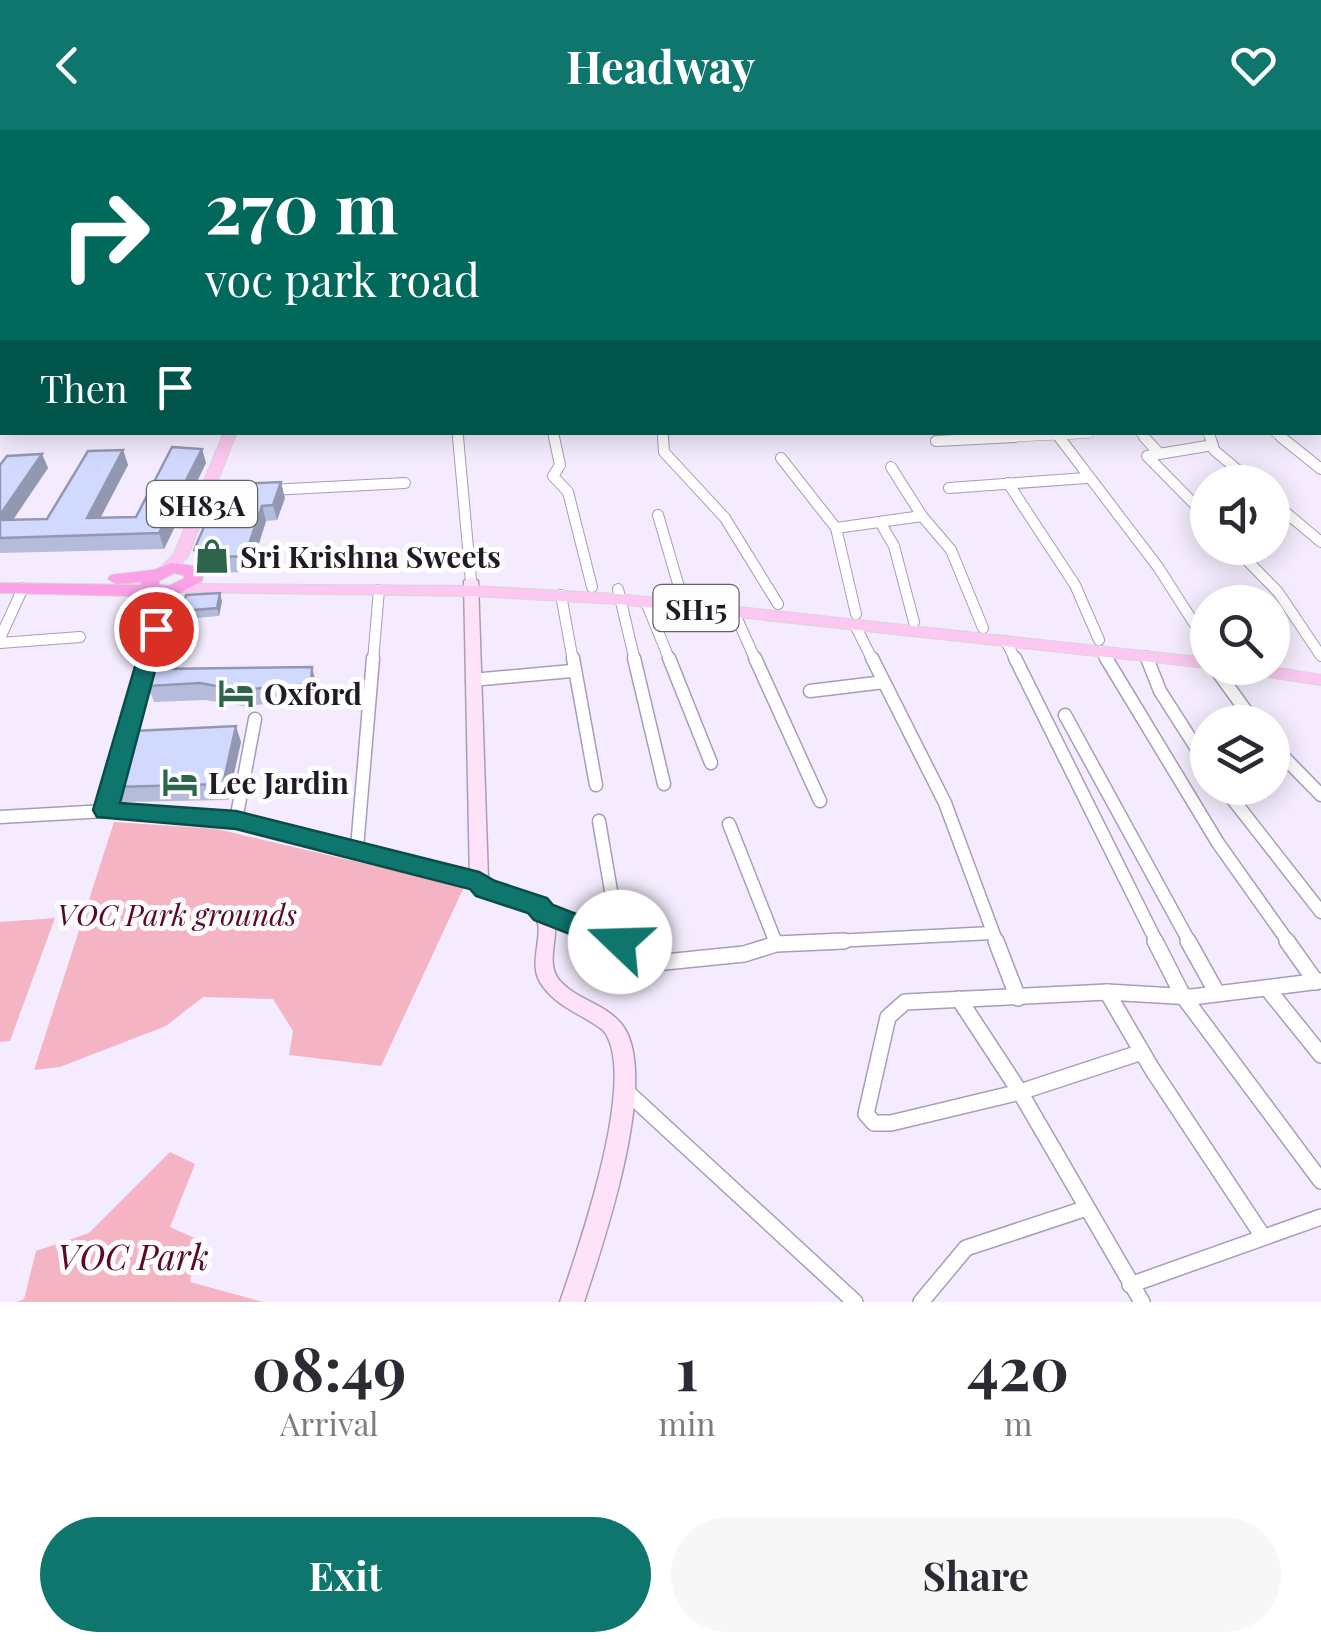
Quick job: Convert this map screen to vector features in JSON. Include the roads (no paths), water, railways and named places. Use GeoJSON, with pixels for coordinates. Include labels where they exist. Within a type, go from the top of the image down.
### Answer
{"type":"FeatureCollection","features":[{"type":"Feature","properties":{"kind":"highway"},"geometry":{"type":"LineString","coordinates":[[0,584],[172,580]]}},
{"type":"Feature","properties":{"kind":"highway"},"geometry":{"type":"LineString","coordinates":[[0,584],[22,588],[172,580]]}},
{"type":"Feature","properties":{"kind":"main road","name":"SH83A"},"geometry":{"type":"LineString","coordinates":[[172,580],[229,435]]}},
{"type":"Feature","properties":{"kind":"main road","name":"SH83A"},"geometry":{"type":"LineString","coordinates":[[172,580],[239,435]]}},
{"type":"Feature","properties":{"kind":"main road","name":"SH15"},"geometry":{"type":"LineString","coordinates":[[172,580],[592,587],[646,602],[734,612],[983,628],[1190,661]]}},
{"type":"Feature","properties":{"kind":"main road","name":"SH15"},"geometry":{"type":"LineString","coordinates":[[172,580],[380,590],[472,586],[561,595],[681,594],[778,604],[856,620],[1006,640],[1190,648]]}},
{"type":"Feature","properties":{"kind":"main road"},"geometry":{"type":"LineString","coordinates":[[472,586],[479,882],[485,888],[538,906],[548,928],[543,971],[555,992],[616,1031],[626,1051],[625,1090],[601,1220],[572,1302]]}},
{"type":"Feature","properties":{"kind":"main road"},"geometry":{"type":"LineString","coordinates":[[1290,665],[1321,670]]}},
{"type":"Feature","properties":{"kind":"main road"},"geometry":{"type":"LineString","coordinates":[[1290,675],[1321,680]]}},
{"type":"Feature","properties":{"kind":"street"},"geometry":{"type":"LineString","coordinates":[[457,435],[472,586]]}},
{"type":"Feature","properties":{"kind":"street"},"geometry":{"type":"LineString","coordinates":[[555,435],[560,465],[553,476],[568,492],[592,587]]}},
{"type":"Feature","properties":{"kind":"street"},"geometry":{"type":"LineString","coordinates":[[663,435],[664,452],[725,518],[778,604]]}},
{"type":"Feature","properties":{"kind":"street"},"geometry":{"type":"LineString","coordinates":[[936,441],[1039,435]]}},
{"type":"Feature","properties":{"kind":"street"},"geometry":{"type":"LineString","coordinates":[[1057,435],[1086,478],[1158,566],[1190,619]]}},
{"type":"Feature","properties":{"kind":"street"},"geometry":{"type":"LineString","coordinates":[[1142,435],[1158,452]]}},
{"type":"Feature","properties":{"kind":"street"},"geometry":{"type":"LineString","coordinates":[[1207,435],[1212,445],[1234,465]]}},
{"type":"Feature","properties":{"kind":"street"},"geometry":{"type":"LineString","coordinates":[[1278,435],[1321,469]]}},
{"type":"Feature","properties":{"kind":"street"},"geometry":{"type":"LineString","coordinates":[[1190,500],[1147,456],[1212,445]]}},
{"type":"Feature","properties":{"kind":"street"},"geometry":{"type":"LineString","coordinates":[[781,458],[836,528],[856,620],[944,803],[1018,998]]}},
{"type":"Feature","properties":{"kind":"street"},"geometry":{"type":"LineString","coordinates":[[891,466],[922,516],[951,550],[983,628]]}},
{"type":"Feature","properties":{"kind":"street"},"geometry":{"type":"LineString","coordinates":[[950,488],[1086,478]]}},
{"type":"Feature","properties":{"kind":"street"},"geometry":{"type":"LineString","coordinates":[[254,490],[405,483]]}},
{"type":"Feature","properties":{"kind":"street"},"geometry":{"type":"LineString","coordinates":[[1008,483],[1074,585],[1100,645],[1218,843],[1318,982],[1183,996],[1106,992],[905,1002],[888,1016],[866,1108],[869,1120],[891,1123],[1020,1092],[1142,1052]]}},
{"type":"Feature","properties":{"kind":"street"},"geometry":{"type":"LineString","coordinates":[[658,515],[681,594]]}},
{"type":"Feature","properties":{"kind":"street"},"geometry":{"type":"LineString","coordinates":[[836,528],[922,516]]}},
{"type":"Feature","properties":{"kind":"street"},"geometry":{"type":"LineString","coordinates":[[1290,516],[1321,542]]}},
{"type":"Feature","properties":{"kind":"street"},"geometry":{"type":"LineString","coordinates":[[880,522],[894,546],[914,622]]}},
{"type":"Feature","properties":{"kind":"street"},"geometry":{"type":"LineString","coordinates":[[1252,565],[1278,592],[1321,656]]}},
{"type":"Feature","properties":{"kind":"street"},"geometry":{"type":"LineString","coordinates":[[105,810],[172,580]]}},
{"type":"Feature","properties":{"kind":"street"},"geometry":{"type":"LineString","coordinates":[[22,588],[0,640],[80,637]]}},
{"type":"Feature","properties":{"kind":"street"},"geometry":{"type":"LineString","coordinates":[[358,848],[380,590]]}},
{"type":"Feature","properties":{"kind":"street"},"geometry":{"type":"LineString","coordinates":[[618,594],[664,784]]}},
{"type":"Feature","properties":{"kind":"street"},"geometry":{"type":"LineString","coordinates":[[561,595],[596,785]]}},
{"type":"Feature","properties":{"kind":"street"},"geometry":{"type":"LineString","coordinates":[[646,602],[711,763]]}},
{"type":"Feature","properties":{"kind":"street"},"geometry":{"type":"LineString","coordinates":[[734,612],[820,800]]}},
{"type":"Feature","properties":{"kind":"street"},"geometry":{"type":"LineString","coordinates":[[1006,640],[1183,996],[1321,1181]]}},
{"type":"Feature","properties":{"kind":"street"},"geometry":{"type":"LineString","coordinates":[[1146,656],[1160,691],[1190,738]]}},
{"type":"Feature","properties":{"kind":"street"},"geometry":{"type":"LineString","coordinates":[[472,680],[572,671]]}},
{"type":"Feature","properties":{"kind":"street"},"geometry":{"type":"LineString","coordinates":[[810,691],[884,682]]}},
{"type":"Feature","properties":{"kind":"street"},"geometry":{"type":"LineString","coordinates":[[1065,715],[1218,994]]}},
{"type":"Feature","properties":{"kind":"street"},"geometry":{"type":"LineString","coordinates":[[236,820],[255,719]]}},
{"type":"Feature","properties":{"kind":"street"},"geometry":{"type":"LineString","coordinates":[[1290,763],[1321,795]]}},
{"type":"Feature","properties":{"kind":"street"},"geometry":{"type":"LineString","coordinates":[[1237,805],[1321,912]]}},
{"type":"Feature","properties":{"kind":"street"},"geometry":{"type":"LineString","coordinates":[[0,817],[105,810],[236,820],[358,848],[479,882]]}},
{"type":"Feature","properties":{"kind":"street"},"geometry":{"type":"LineString","coordinates":[[600,821],[620,942]]}},
{"type":"Feature","properties":{"kind":"street"},"geometry":{"type":"LineString","coordinates":[[730,824],[776,944]]}},
{"type":"Feature","properties":{"kind":"street"},"geometry":{"type":"LineString","coordinates":[[544,913],[665,962],[744,954],[776,944],[992,933]]}},
{"type":"Feature","properties":{"kind":"street"},"geometry":{"type":"LineString","coordinates":[[1267,988],[1321,1055]]}},
{"type":"Feature","properties":{"kind":"street"},"geometry":{"type":"LineString","coordinates":[[1106,992],[1262,1236]]}},
{"type":"Feature","properties":{"kind":"street"},"geometry":{"type":"LineString","coordinates":[[959,999],[1020,1092],[1142,1302]]}},
{"type":"Feature","properties":{"kind":"street"},"geometry":{"type":"LineString","coordinates":[[625,1090],[856,1302]]}},
{"type":"Feature","properties":{"kind":"street"},"geometry":{"type":"LineString","coordinates":[[922,1302],[966,1248],[1087,1208]]}},
{"type":"Feature","properties":{"kind":"street"},"geometry":{"type":"LineString","coordinates":[[1130,1285],[1321,1217]]}},
{"type":"Feature","properties":{"kind":"place","name":"Sri Krishna Sweets"},"geometry":{"type":"Point","coordinates":[212,556]}},
{"type":"Feature","properties":{"kind":"place","name":"Oxford"},"geometry":{"type":"Point","coordinates":[236,693]}},
{"type":"Feature","properties":{"kind":"place","name":"Lee Jardin"},"geometry":{"type":"Point","coordinates":[180,782]}},
{"type":"Feature","properties":{"kind":"park label","name":"VOC Park grounds"},"geometry":{"type":"Point","coordinates":[177,914]}},
{"type":"Feature","properties":{"kind":"park label","name":"VOC Park"},"geometry":{"type":"Point","coordinates":[133,1255]}}]}
